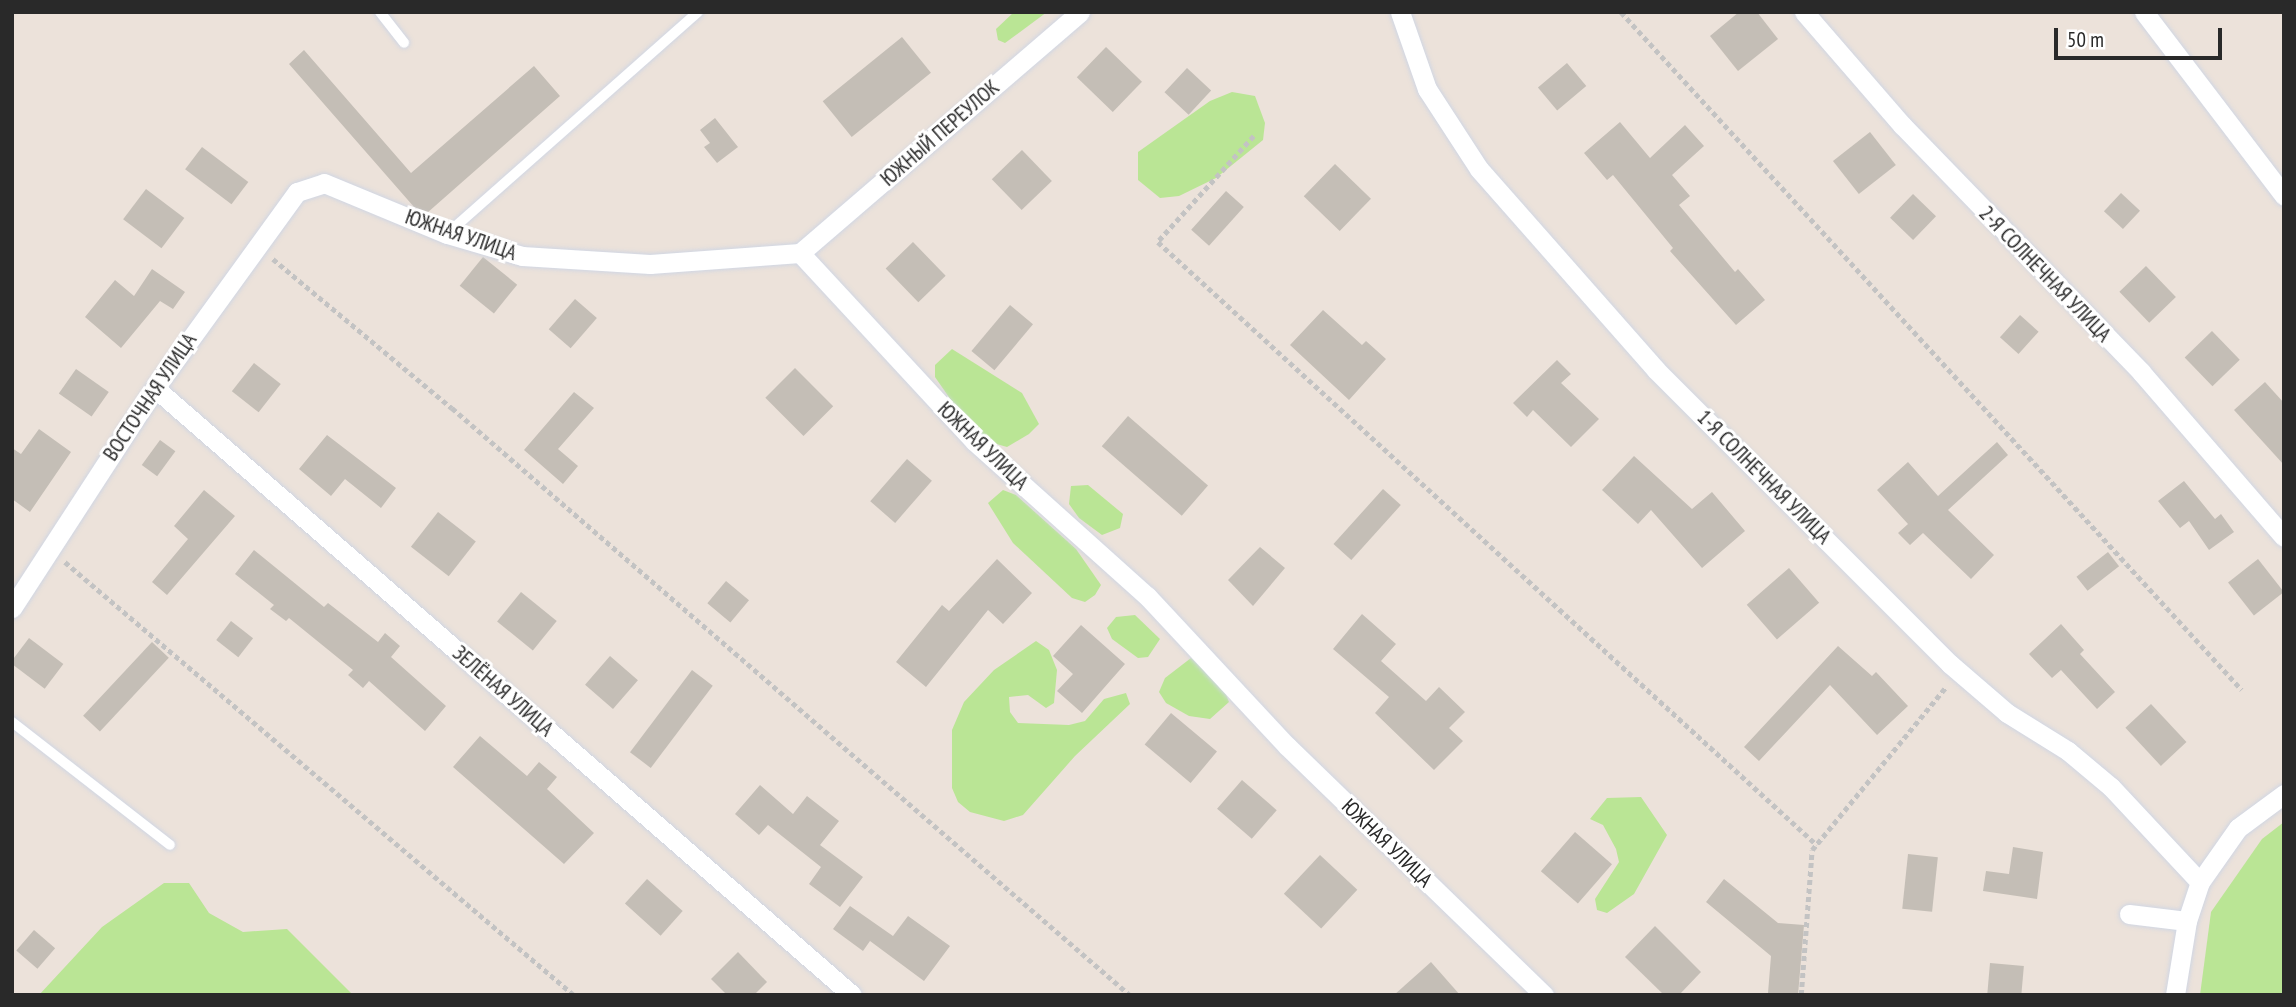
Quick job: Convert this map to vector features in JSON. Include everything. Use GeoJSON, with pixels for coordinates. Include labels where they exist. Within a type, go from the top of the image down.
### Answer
{"type":"FeatureCollection","features":[{"type":"Feature","properties":{"kind":"street","name":"ЮЖНЫЙ ПЕРЕУЛОК"},"geometry":{"type":"LineString","coordinates":[[800,253],[1080,12]]}},
{"type":"Feature","properties":{"kind":"street","name":"1-Я СОЛНЕЧНАЯ УЛИЦА"},"geometry":{"type":"LineString","coordinates":[[1400,12],[1427,89],[1479,169],[1657,370],[1959,671],[2007,713],[2068,751],[2111,787],[2200,882]]}},
{"type":"Feature","properties":{"kind":"street","name":"2-Я СОЛНЕЧНАЯ УЛИЦА"},"geometry":{"type":"LineString","coordinates":[[1804,12],[1902,125],[2141,372],[2284,537]]}},
{"type":"Feature","properties":{"kind":"street"},"geometry":{"type":"LineString","coordinates":[[2144,12],[2284,196]]}},
{"type":"Feature","properties":{"kind":"street","name":"ЮЖНАЯ УЛИЦА"},"geometry":{"type":"LineString","coordinates":[[297,192],[324,183],[447,234],[522,256],[650,264],[800,253],[974,441],[1147,596],[1287,746],[1544,995]]}},
{"type":"Feature","properties":{"kind":"street","name":"ВОСТОЧНАЯ УЛИЦА"},"geometry":{"type":"LineString","coordinates":[[12,608],[155,388],[256,245],[297,192]]}},
{"type":"Feature","properties":{"kind":"street","name":"ЗЕЛЁНАЯ УЛИЦА"},"geometry":{"type":"LineString","coordinates":[[155,388],[852,995]]}},
{"type":"Feature","properties":{"kind":"street"},"geometry":{"type":"LineString","coordinates":[[2175,995],[2187,921],[2200,882],[2238,828],[2284,794]]}},
{"type":"Feature","properties":{"kind":"street"},"geometry":{"type":"LineString","coordinates":[[2129,914],[2187,921]]}},
{"type":"Feature","properties":{"kind":"lane"},"geometry":{"type":"LineString","coordinates":[[380,12],[404,43]]}},
{"type":"Feature","properties":{"kind":"lane"},"geometry":{"type":"LineString","coordinates":[[447,234],[698,12]]}},
{"type":"Feature","properties":{"kind":"lane"},"geometry":{"type":"LineString","coordinates":[[12,722],[170,845]]}},
{"type":"Feature","properties":{"kind":"path"},"geometry":{"type":"LineString","coordinates":[[1621,12],[2242,690]]}},
{"type":"Feature","properties":{"kind":"path"},"geometry":{"type":"LineString","coordinates":[[1254,136],[1158,242],[1817,845]]}},
{"type":"Feature","properties":{"kind":"path"},"geometry":{"type":"LineString","coordinates":[[256,245],[452,408],[1130,995]]}},
{"type":"Feature","properties":{"kind":"path"},"geometry":{"type":"LineString","coordinates":[[49,549],[574,995]]}},
{"type":"Feature","properties":{"kind":"path"},"geometry":{"type":"LineString","coordinates":[[1801,995],[1812,850],[1959,671]]}},
{"type":"Feature","properties":{"kind":"green space"},"geometry":{"type":"Polygon","coordinates":[[[1014,12],[1047,12],[1005,43],[998,40],[996,29],[1014,12]]]}},
{"type":"Feature","properties":{"kind":"green space"},"geometry":{"type":"Polygon","coordinates":[[[1232,92],[1255,96],[1265,123],[1263,140],[1216,178],[1179,196],[1160,198],[1138,180],[1138,152],[1210,101],[1232,92]]]}},
{"type":"Feature","properties":{"kind":"green space"},"geometry":{"type":"Polygon","coordinates":[[[952,349],[1022,393],[1039,424],[1029,434],[1007,447],[986,441],[966,422],[935,377],[935,365],[952,349]]]}},
{"type":"Feature","properties":{"kind":"green space"},"geometry":{"type":"Polygon","coordinates":[[[1088,485],[1123,514],[1120,528],[1102,535],[1079,518],[1069,504],[1071,486],[1088,485]]]}},
{"type":"Feature","properties":{"kind":"green space"},"geometry":{"type":"Polygon","coordinates":[[[1003,490],[1016,495],[1076,549],[1101,585],[1095,595],[1085,602],[1072,598],[1013,543],[988,503],[1003,490]]]}},
{"type":"Feature","properties":{"kind":"green space"},"geometry":{"type":"Polygon","coordinates":[[[1135,615],[1160,639],[1148,657],[1138,658],[1112,639],[1107,628],[1116,617],[1135,615]]]}},
{"type":"Feature","properties":{"kind":"green space"},"geometry":{"type":"Polygon","coordinates":[[[1036,641],[1049,650],[1057,670],[1054,703],[1046,708],[1028,695],[1009,697],[1010,712],[1018,723],[1069,725],[1085,721],[1104,699],[1126,693],[1130,704],[1075,756],[1023,815],[1004,821],[970,812],[958,802],[952,788],[952,730],[964,702],[994,670],[1036,641]]]}},
{"type":"Feature","properties":{"kind":"green space"},"geometry":{"type":"Polygon","coordinates":[[[1191,658],[1224,689],[1229,702],[1210,719],[1189,716],[1166,703],[1159,692],[1165,678],[1191,658]]]}},
{"type":"Feature","properties":{"kind":"green space"},"geometry":{"type":"Polygon","coordinates":[[[1641,797],[1667,835],[1634,894],[1607,913],[1597,910],[1595,899],[1619,862],[1616,849],[1603,825],[1590,819],[1607,798],[1641,797]]]}},
{"type":"Feature","properties":{"kind":"green space"},"geometry":{"type":"Polygon","coordinates":[[[2284,822],[2284,995],[2200,995],[2211,912],[2262,839],[2284,822]]]}},
{"type":"Feature","properties":{"kind":"green space"},"geometry":{"type":"Polygon","coordinates":[[[164,883],[189,883],[209,913],[243,932],[287,929],[353,995],[39,995],[102,927],[164,883]]]}},
{"type":"Feature","properties":{"kind":"building"},"geometry":{"type":"Polygon","coordinates":[[[1739,12],[1757,12],[1778,39],[1738,71],[1710,36],[1739,12]]]}},
{"type":"Feature","properties":{"kind":"building"},"geometry":{"type":"Polygon","coordinates":[[[902,37],[931,73],[852,137],[823,101],[902,37]]]}},
{"type":"Feature","properties":{"kind":"building"},"geometry":{"type":"Polygon","coordinates":[[[1106,47],[1142,82],[1113,112],[1077,77],[1106,47]]]}},
{"type":"Feature","properties":{"kind":"building"},"geometry":{"type":"Polygon","coordinates":[[[304,50],[411,173],[534,66],[560,96],[427,213],[414,207],[289,64],[304,50]]]}},
{"type":"Feature","properties":{"kind":"building"},"geometry":{"type":"Polygon","coordinates":[[[1567,63],[1586,86],[1557,110],[1538,87],[1567,63]]]}},
{"type":"Feature","properties":{"kind":"building"},"geometry":{"type":"Polygon","coordinates":[[[1187,68],[1211,91],[1189,115],[1164,92],[1187,68]]]}},
{"type":"Feature","properties":{"kind":"building"},"geometry":{"type":"Polygon","coordinates":[[[715,118],[738,147],[717,163],[704,147],[710,143],[700,130],[715,118]]]}},
{"type":"Feature","properties":{"kind":"building"},"geometry":{"type":"Polygon","coordinates":[[[1620,122],[1650,158],[1685,125],[1704,146],[1672,175],[1690,196],[1679,205],[1735,272],[1738,269],[1765,300],[1736,325],[1670,251],[1673,248],[1613,175],[1607,180],[1584,153],[1620,122]]]}},
{"type":"Feature","properties":{"kind":"building"},"geometry":{"type":"Polygon","coordinates":[[[1870,132],[1896,165],[1859,194],[1833,161],[1870,132]]]}},
{"type":"Feature","properties":{"kind":"building"},"geometry":{"type":"Polygon","coordinates":[[[202,147],[248,182],[231,204],[185,169],[202,147]]]}},
{"type":"Feature","properties":{"kind":"building"},"geometry":{"type":"Polygon","coordinates":[[[1022,150],[1052,181],[1022,210],[992,179],[1022,150]]]}},
{"type":"Feature","properties":{"kind":"building"},"geometry":{"type":"Polygon","coordinates":[[[1335,164],[1371,199],[1340,231],[1304,196],[1335,164]]]}},
{"type":"Feature","properties":{"kind":"building"},"geometry":{"type":"Polygon","coordinates":[[[146,189],[184,218],[161,248],[123,219],[146,189]]]}},
{"type":"Feature","properties":{"kind":"building"},"geometry":{"type":"Polygon","coordinates":[[[1226,191],[1244,207],[1209,246],[1191,230],[1226,191]]]}},
{"type":"Feature","properties":{"kind":"building"},"geometry":{"type":"Polygon","coordinates":[[[2121,193],[2140,211],[2123,229],[2104,211],[2121,193]]]}},
{"type":"Feature","properties":{"kind":"building"},"geometry":{"type":"Polygon","coordinates":[[[1913,194],[1936,216],[1913,240],[1890,218],[1913,194]]]}},
{"type":"Feature","properties":{"kind":"building"},"geometry":{"type":"Polygon","coordinates":[[[913,242],[946,276],[918,302],[886,268],[913,242]]]}},
{"type":"Feature","properties":{"kind":"building"},"geometry":{"type":"Polygon","coordinates":[[[483,257],[517,285],[494,313],[460,286],[483,257]]]}},
{"type":"Feature","properties":{"kind":"building"},"geometry":{"type":"Polygon","coordinates":[[[2146,266],[2176,297],[2149,323],[2119,292],[2146,266]]]}},
{"type":"Feature","properties":{"kind":"building"},"geometry":{"type":"Polygon","coordinates":[[[152,269],[185,292],[173,309],[160,301],[121,348],[85,317],[115,280],[134,296],[152,269]]]}},
{"type":"Feature","properties":{"kind":"building"},"geometry":{"type":"Polygon","coordinates":[[[575,299],[597,318],[571,348],[549,329],[575,299]]]}},
{"type":"Feature","properties":{"kind":"building"},"geometry":{"type":"Polygon","coordinates":[[[1010,305],[1033,324],[994,370],[971,351],[1010,305]]]}},
{"type":"Feature","properties":{"kind":"building"},"geometry":{"type":"Polygon","coordinates":[[[1323,310],[1362,345],[1366,341],[1386,359],[1349,400],[1290,345],[1323,310]]]}},
{"type":"Feature","properties":{"kind":"building"},"geometry":{"type":"Polygon","coordinates":[[[2020,315],[2039,332],[2019,354],[2000,337],[2020,315]]]}},
{"type":"Feature","properties":{"kind":"building"},"geometry":{"type":"Polygon","coordinates":[[[2212,331],[2240,360],[2212,386],[2185,357],[2212,331]]]}},
{"type":"Feature","properties":{"kind":"building"},"geometry":{"type":"Polygon","coordinates":[[[1557,360],[1571,374],[1561,383],[1599,419],[1571,447],[1533,410],[1527,417],[1513,403],[1557,360]]]}},
{"type":"Feature","properties":{"kind":"building"},"geometry":{"type":"Polygon","coordinates":[[[254,363],[281,384],[259,412],[232,391],[254,363]]]}},
{"type":"Feature","properties":{"kind":"building"},"geometry":{"type":"Polygon","coordinates":[[[795,368],[833,406],[803,436],[765,398],[795,368]]]}},
{"type":"Feature","properties":{"kind":"building"},"geometry":{"type":"Polygon","coordinates":[[[76,369],[109,392],[92,417],[59,394],[76,369]]]}},
{"type":"Feature","properties":{"kind":"building"},"geometry":{"type":"Polygon","coordinates":[[[2265,382],[2284,403],[2284,465],[2234,410],[2265,382]]]}},
{"type":"Feature","properties":{"kind":"building"},"geometry":{"type":"Polygon","coordinates":[[[574,392],[594,408],[558,449],[578,466],[563,484],[524,450],[574,392]]]}},
{"type":"Feature","properties":{"kind":"building"},"geometry":{"type":"Polygon","coordinates":[[[1128,416],[1208,486],[1182,516],[1102,446],[1128,416]]]}},
{"type":"Feature","properties":{"kind":"building"},"geometry":{"type":"Polygon","coordinates":[[[39,429],[71,452],[30,512],[12,499],[12,448],[21,454],[39,429]]]}},
{"type":"Feature","properties":{"kind":"building"},"geometry":{"type":"Polygon","coordinates":[[[327,435],[396,488],[381,508],[345,479],[331,496],[299,469],[327,435]]]}},
{"type":"Feature","properties":{"kind":"building"},"geometry":{"type":"Polygon","coordinates":[[[160,440],[175,451],[157,476],[142,465],[160,440]]]}},
{"type":"Feature","properties":{"kind":"building"},"geometry":{"type":"Polygon","coordinates":[[[1997,442],[2008,455],[1948,510],[1994,555],[1971,579],[1923,533],[1910,545],[1898,533],[1908,524],[1877,490],[1908,462],[1938,496],[1997,442]]]}},
{"type":"Feature","properties":{"kind":"building"},"geometry":{"type":"Polygon","coordinates":[[[1634,456],[1692,509],[1712,492],[1745,531],[1702,568],[1651,510],[1638,524],[1602,490],[1634,456]]]}},
{"type":"Feature","properties":{"kind":"building"},"geometry":{"type":"Polygon","coordinates":[[[907,459],[932,481],[895,523],[870,501],[907,459]]]}},
{"type":"Feature","properties":{"kind":"building"},"geometry":{"type":"Polygon","coordinates":[[[2184,481],[2215,519],[2221,514],[2234,532],[2209,550],[2189,521],[2180,528],[2158,501],[2184,481]]]}},
{"type":"Feature","properties":{"kind":"building"},"geometry":{"type":"Polygon","coordinates":[[[1383,489],[1401,505],[1351,560],[1333,544],[1383,489]]]}},
{"type":"Feature","properties":{"kind":"building"},"geometry":{"type":"Polygon","coordinates":[[[204,490],[235,516],[167,595],[152,582],[188,539],[174,526],[204,490]]]}},
{"type":"Feature","properties":{"kind":"building"},"geometry":{"type":"Polygon","coordinates":[[[438,512],[476,542],[449,576],[411,547],[438,512]]]}},
{"type":"Feature","properties":{"kind":"building"},"geometry":{"type":"Polygon","coordinates":[[[1260,547],[1285,568],[1253,606],[1228,580],[1260,547]]]}},
{"type":"Feature","properties":{"kind":"building"},"geometry":{"type":"Polygon","coordinates":[[[254,550],[324,607],[328,603],[378,642],[385,633],[400,646],[391,657],[446,706],[425,731],[369,681],[363,688],[348,675],[353,670],[289,618],[286,621],[270,609],[274,605],[235,574],[254,550]]]}},
{"type":"Feature","properties":{"kind":"building"},"geometry":{"type":"Polygon","coordinates":[[[2108,552],[2119,566],[2088,591],[2076,577],[2108,552]]]}},
{"type":"Feature","properties":{"kind":"building"},"geometry":{"type":"Polygon","coordinates":[[[997,559],[1032,593],[1003,624],[988,610],[926,687],[896,662],[942,605],[949,611],[997,559]]]}},
{"type":"Feature","properties":{"kind":"building"},"geometry":{"type":"Polygon","coordinates":[[[2258,559],[2284,592],[2254,615],[2228,582],[2258,559]]]}},
{"type":"Feature","properties":{"kind":"building"},"geometry":{"type":"Polygon","coordinates":[[[1789,568],[1819,603],[1777,639],[1747,605],[1789,568]]]}},
{"type":"Feature","properties":{"kind":"building"},"geometry":{"type":"Polygon","coordinates":[[[726,581],[749,600],[730,622],[707,603],[726,581]]]}},
{"type":"Feature","properties":{"kind":"building"},"geometry":{"type":"Polygon","coordinates":[[[521,592],[557,621],[533,650],[497,622],[521,592]]]}},
{"type":"Feature","properties":{"kind":"building"},"geometry":{"type":"Polygon","coordinates":[[[1362,614],[1396,644],[1381,661],[1426,701],[1439,687],[1465,712],[1449,728],[1463,741],[1434,770],[1375,713],[1389,697],[1333,649],[1362,614]]]}},
{"type":"Feature","properties":{"kind":"building"},"geometry":{"type":"Polygon","coordinates":[[[231,621],[253,638],[238,657],[216,640],[231,621]]]}},
{"type":"Feature","properties":{"kind":"building"},"geometry":{"type":"Polygon","coordinates":[[[2061,624],[2084,650],[2080,654],[2115,692],[2097,709],[2061,670],[2052,678],[2029,654],[2061,624]]]}},
{"type":"Feature","properties":{"kind":"building"},"geometry":{"type":"Polygon","coordinates":[[[1081,625],[1125,664],[1082,713],[1057,691],[1073,674],[1053,656],[1081,625]]]}},
{"type":"Feature","properties":{"kind":"building"},"geometry":{"type":"Polygon","coordinates":[[[29,638],[63,664],[45,689],[12,664],[29,638]]]}},
{"type":"Feature","properties":{"kind":"building"},"geometry":{"type":"Polygon","coordinates":[[[152,642],[169,658],[100,732],[83,716],[152,642]]]}},
{"type":"Feature","properties":{"kind":"building"},"geometry":{"type":"Polygon","coordinates":[[[1838,646],[1872,676],[1876,672],[1908,706],[1877,735],[1830,685],[1759,761],[1744,747],[1838,646]]]}},
{"type":"Feature","properties":{"kind":"building"},"geometry":{"type":"Polygon","coordinates":[[[610,656],[638,680],[613,709],[585,685],[610,656]]]}},
{"type":"Feature","properties":{"kind":"building"},"geometry":{"type":"Polygon","coordinates":[[[692,670],[713,686],[651,768],[630,752],[692,670]]]}},
{"type":"Feature","properties":{"kind":"building"},"geometry":{"type":"Polygon","coordinates":[[[2151,704],[2186,742],[2161,766],[2125,728],[2151,704]]]}},
{"type":"Feature","properties":{"kind":"building"},"geometry":{"type":"Polygon","coordinates":[[[1171,713],[1217,752],[1191,783],[1145,744],[1171,713]]]}},
{"type":"Feature","properties":{"kind":"building"},"geometry":{"type":"Polygon","coordinates":[[[480,736],[527,776],[539,762],[557,777],[547,789],[594,833],[564,864],[453,767],[480,736]]]}},
{"type":"Feature","properties":{"kind":"building"},"geometry":{"type":"Polygon","coordinates":[[[1242,780],[1277,810],[1252,839],[1217,809],[1242,780]]]}},
{"type":"Feature","properties":{"kind":"building"},"geometry":{"type":"Polygon","coordinates":[[[760,785],[793,814],[807,796],[839,821],[820,845],[863,877],[840,907],[809,884],[821,867],[768,825],[759,835],[735,814],[760,785]]]}},
{"type":"Feature","properties":{"kind":"building"},"geometry":{"type":"Polygon","coordinates":[[[1575,832],[1612,864],[1578,903],[1541,871],[1575,832]]]}},
{"type":"Feature","properties":{"kind":"building"},"geometry":{"type":"Polygon","coordinates":[[[2013,847],[2043,852],[2037,899],[1983,891],[1986,871],[2009,874],[2013,847]]]}},
{"type":"Feature","properties":{"kind":"building"},"geometry":{"type":"Polygon","coordinates":[[[1908,854],[1938,857],[1932,912],[1902,909],[1908,854]]]}},
{"type":"Feature","properties":{"kind":"building"},"geometry":{"type":"Polygon","coordinates":[[[1320,855],[1357,890],[1321,929],[1284,894],[1320,855]]]}},
{"type":"Feature","properties":{"kind":"building"},"geometry":{"type":"Polygon","coordinates":[[[647,879],[683,911],[661,936],[625,904],[647,879]]]}},
{"type":"Feature","properties":{"kind":"building"},"geometry":{"type":"Polygon","coordinates":[[[1724,879],[1778,923],[1804,925],[1798,995],[1768,993],[1771,956],[1706,902],[1724,879]]]}},
{"type":"Feature","properties":{"kind":"building"},"geometry":{"type":"Polygon","coordinates":[[[850,906],[893,936],[908,916],[950,946],[924,981],[870,941],[863,951],[833,929],[850,906]]]}},
{"type":"Feature","properties":{"kind":"building"},"geometry":{"type":"Polygon","coordinates":[[[1655,926],[1701,972],[1679,995],[1664,995],[1625,957],[1655,926]]]}},
{"type":"Feature","properties":{"kind":"building"},"geometry":{"type":"Polygon","coordinates":[[[34,930],[55,948],[37,969],[16,950],[34,930]]]}},
{"type":"Feature","properties":{"kind":"building"},"geometry":{"type":"Polygon","coordinates":[[[738,952],[767,982],[754,995],[727,995],[711,979],[738,952]]]}},
{"type":"Feature","properties":{"kind":"building"},"geometry":{"type":"Polygon","coordinates":[[[1431,962],[1460,995],[1394,995],[1431,962]]]}},
{"type":"Feature","properties":{"kind":"building"},"geometry":{"type":"Polygon","coordinates":[[[1990,963],[2024,966],[2021,995],[1987,995],[1990,963]]]}}]}
